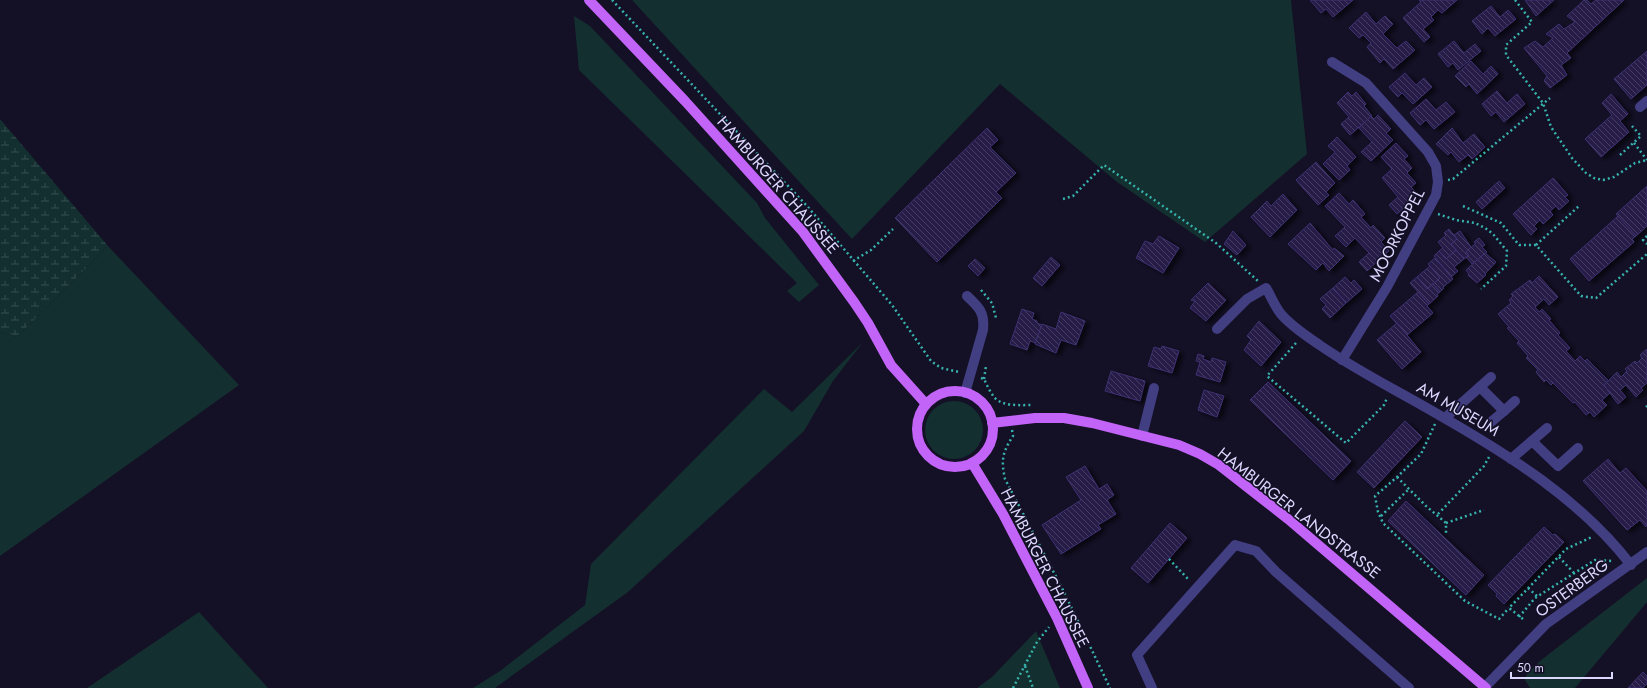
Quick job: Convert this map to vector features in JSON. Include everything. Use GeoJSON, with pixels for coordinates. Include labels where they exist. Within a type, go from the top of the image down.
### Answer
{"type":"FeatureCollection","features":[{"type":"Feature","properties":{"kind":"main road","name":"HAMBURGER CHAUSSEE"},"geometry":{"type":"LineString","coordinates":[[589,0],[685,101],[802,232],[854,302],[868,323],[891,365],[926,404]]}},
{"type":"Feature","properties":{"kind":"main road"},"geometry":{"type":"LineString","coordinates":[[954,391],[965,393],[975,397],[989,412],[993,435],[989,446],[982,456],[972,463],[960,467],[947,466],[934,462],[925,453],[919,441],[917,428],[920,416],[926,404],[934,397],[954,391]]}},
{"type":"Feature","properties":{"kind":"main road","name":"HAMBURGER LANDSTRASSE"},"geometry":{"type":"LineString","coordinates":[[992,423],[1010,420],[1064,418],[1092,423],[1179,445],[1200,454],[1219,465],[1294,524],[1486,688]]}},
{"type":"Feature","properties":{"kind":"main road","name":"HAMBURGER CHAUSSEE"},"geometry":{"type":"LineString","coordinates":[[972,463],[1003,514],[1057,618],[1088,688]]}},
{"type":"Feature","properties":{"kind":"street","name":"MOORKOPPEL"},"geometry":{"type":"LineString","coordinates":[[1332,62],[1366,82],[1424,146],[1436,166],[1438,182],[1436,195],[1387,287],[1342,360]]}},
{"type":"Feature","properties":{"kind":"street"},"geometry":{"type":"LineString","coordinates":[[1217,329],[1247,299],[1266,288]]}},
{"type":"Feature","properties":{"kind":"street","name":"AM MUSEUM"},"geometry":{"type":"LineString","coordinates":[[1266,288],[1281,314],[1304,334],[1342,360],[1494,448],[1551,487],[1602,532],[1631,565]]}},
{"type":"Feature","properties":{"kind":"street"},"geometry":{"type":"LineString","coordinates":[[965,393],[983,330],[984,320],[979,308],[967,296]]}},
{"type":"Feature","properties":{"kind":"street"},"geometry":{"type":"LineString","coordinates":[[1442,417],[1491,377]]}},
{"type":"Feature","properties":{"kind":"street"},"geometry":{"type":"LineString","coordinates":[[1480,387],[1504,411]]}},
{"type":"Feature","properties":{"kind":"street"},"geometry":{"type":"LineString","coordinates":[[1142,436],[1154,388]]}},
{"type":"Feature","properties":{"kind":"street"},"geometry":{"type":"LineString","coordinates":[[1491,422],[1515,401]]}},
{"type":"Feature","properties":{"kind":"street"},"geometry":{"type":"LineString","coordinates":[[1511,459],[1547,428]]}},
{"type":"Feature","properties":{"kind":"street"},"geometry":{"type":"LineString","coordinates":[[1532,441],[1558,466],[1578,448]]}},
{"type":"Feature","properties":{"kind":"street"},"geometry":{"type":"LineString","coordinates":[[1152,688],[1137,655],[1235,544],[1256,552],[1276,572],[1409,688]]}},
{"type":"Feature","properties":{"kind":"street","name":"OSTERBERG"},"geometry":{"type":"LineString","coordinates":[[1486,688],[1546,624],[1631,565],[1647,552]]}},
{"type":"Feature","properties":{"kind":"path"},"geometry":{"type":"LineString","coordinates":[[612,0],[807,206],[892,305],[931,361],[941,368],[984,379],[993,396],[997,400],[1008,404],[1037,406]]}},
{"type":"Feature","properties":{"kind":"path"},"geometry":{"type":"LineString","coordinates":[[1516,0],[1532,22],[1506,45],[1506,55],[1543,103],[1551,127],[1586,173],[1594,178],[1603,180],[1614,177],[1635,163],[1647,160],[1634,142]]}},
{"type":"Feature","properties":{"kind":"path"},"geometry":{"type":"LineString","coordinates":[[1438,182],[1453,179],[1550,98]]}},
{"type":"Feature","properties":{"kind":"path"},"geometry":{"type":"LineString","coordinates":[[1620,154],[1641,136],[1632,126]]}},
{"type":"Feature","properties":{"kind":"path"},"geometry":{"type":"LineString","coordinates":[[1063,199],[1073,196],[1104,165],[1216,243],[1266,288]]}},
{"type":"Feature","properties":{"kind":"path"},"geometry":{"type":"LineString","coordinates":[[1463,206],[1501,223],[1519,245],[1536,245],[1580,206]]}},
{"type":"Feature","properties":{"kind":"path"},"geometry":{"type":"LineString","coordinates":[[1428,210],[1456,220],[1475,223],[1485,228],[1493,234],[1507,251],[1506,266],[1481,289]]}},
{"type":"Feature","properties":{"kind":"path"},"geometry":{"type":"LineString","coordinates":[[853,261],[871,250],[893,229]]}},
{"type":"Feature","properties":{"kind":"path"},"geometry":{"type":"LineString","coordinates":[[1647,236],[1643,240],[1647,244]]}},
{"type":"Feature","properties":{"kind":"path"},"geometry":{"type":"LineString","coordinates":[[1536,245],[1581,296],[1590,298],[1596,298],[1647,254]]}},
{"type":"Feature","properties":{"kind":"path"},"geometry":{"type":"LineString","coordinates":[[1304,334],[1267,376],[1346,443],[1384,405],[1392,389]]}},
{"type":"Feature","properties":{"kind":"path"},"geometry":{"type":"LineString","coordinates":[[1008,404],[1013,436],[1004,450],[1002,463],[1005,478],[1064,592],[1110,688]]}},
{"type":"Feature","properties":{"kind":"path"},"geometry":{"type":"LineString","coordinates":[[1442,417],[1421,454],[1375,496],[1383,523],[1465,601],[1499,619],[1566,549],[1602,532]]}},
{"type":"Feature","properties":{"kind":"path"},"geometry":{"type":"LineString","coordinates":[[1438,514],[1484,466],[1494,448]]}},
{"type":"Feature","properties":{"kind":"path"},"geometry":{"type":"LineString","coordinates":[[1397,477],[1426,506],[1438,514],[1446,523],[1446,534]]}},
{"type":"Feature","properties":{"kind":"path"},"geometry":{"type":"LineString","coordinates":[[1380,517],[1409,489]]}},
{"type":"Feature","properties":{"kind":"path"},"geometry":{"type":"LineString","coordinates":[[1446,523],[1484,510]]}},
{"type":"Feature","properties":{"kind":"path"},"geometry":{"type":"LineString","coordinates":[[1559,556],[1574,573]]}},
{"type":"Feature","properties":{"kind":"path"},"geometry":{"type":"LineString","coordinates":[[1169,558],[1197,587]]}},
{"type":"Feature","properties":{"kind":"path"},"geometry":{"type":"LineString","coordinates":[[1519,617],[1537,596],[1595,560],[1614,561]]}},
{"type":"Feature","properties":{"kind":"path"},"geometry":{"type":"LineString","coordinates":[[1528,588],[1537,596]]}},
{"type":"Feature","properties":{"kind":"path"},"geometry":{"type":"LineString","coordinates":[[1509,608],[1523,619]]}},
{"type":"Feature","properties":{"kind":"path"},"geometry":{"type":"LineString","coordinates":[[1013,688],[1037,642],[1057,618]]}},
{"type":"Feature","properties":{"kind":"path"},"geometry":{"type":"LineString","coordinates":[[1025,666],[1033,688]]}},
{"type":"Feature","properties":{"kind":"green space"},"geometry":{"type":"Polygon","coordinates":[[[632,0],[1291,0],[1307,154],[1205,242],[1117,182],[1000,84],[852,239],[632,0]]]}},
{"type":"Feature","properties":{"kind":"green space"},"geometry":{"type":"Polygon","coordinates":[[[574,16],[590,26],[757,203],[765,218],[819,285],[799,302],[787,291],[797,283],[579,70],[574,16]]]}},
{"type":"Feature","properties":{"kind":"green space"},"geometry":{"type":"Polygon","coordinates":[[[0,119],[108,246],[17,337],[0,332],[0,119]]]}},
{"type":"Feature","properties":{"kind":"green space"},"geometry":{"type":"Polygon","coordinates":[[[108,246],[239,385],[0,556],[0,332],[17,337],[108,246]]]}},
{"type":"Feature","properties":{"kind":"green space"},"geometry":{"type":"Polygon","coordinates":[[[863,342],[833,381],[804,431],[628,592],[495,688],[473,688],[500,671],[585,605],[591,564],[764,389],[792,412],[863,342]]]}},
{"type":"Feature","properties":{"kind":"green space"},"geometry":{"type":"Polygon","coordinates":[[[948,401],[960,401],[975,409],[983,424],[983,436],[975,451],[960,459],[948,459],[933,451],[925,436],[925,424],[933,409],[948,401]]]}},
{"type":"Feature","properties":{"kind":"green space"},"geometry":{"type":"Polygon","coordinates":[[[1647,578],[1647,602],[1575,688],[1530,688],[1525,680],[1527,674],[1540,661],[1647,578]]]}},
{"type":"Feature","properties":{"kind":"green space"},"geometry":{"type":"Polygon","coordinates":[[[199,612],[268,688],[87,688],[199,612]]]}},
{"type":"Feature","properties":{"kind":"green space"},"geometry":{"type":"Polygon","coordinates":[[[1036,631],[1060,688],[977,688],[992,677],[1036,631]]]}},
{"type":"Feature","properties":{"kind":"building"},"geometry":{"type":"Polygon","coordinates":[[[1310,0],[1353,0],[1333,17],[1326,9],[1321,13],[1310,0]]]}},
{"type":"Feature","properties":{"kind":"building"},"geometry":{"type":"Polygon","coordinates":[[[1419,0],[1457,0],[1442,13],[1438,10],[1431,17],[1434,20],[1423,29],[1430,37],[1424,42],[1403,18],[1421,2],[1419,0]]]}},
{"type":"Feature","properties":{"kind":"building"},"geometry":{"type":"Polygon","coordinates":[[[1525,0],[1554,0],[1536,16],[1525,0]]]}},
{"type":"Feature","properties":{"kind":"building"},"geometry":{"type":"Polygon","coordinates":[[[1584,0],[1587,0],[1591,4],[1596,0],[1624,0],[1567,53],[1571,58],[1561,65],[1567,75],[1550,88],[1544,81],[1547,76],[1524,48],[1535,41],[1543,47],[1553,38],[1546,34],[1559,24],[1564,29],[1575,22],[1567,16],[1584,0]]]}},
{"type":"Feature","properties":{"kind":"building"},"geometry":{"type":"Polygon","coordinates":[[[1491,6],[1500,17],[1508,10],[1516,19],[1495,36],[1488,28],[1482,34],[1472,21],[1491,6]]]}},
{"type":"Feature","properties":{"kind":"building"},"geometry":{"type":"Polygon","coordinates":[[[1366,12],[1376,24],[1385,16],[1393,24],[1383,34],[1397,48],[1406,41],[1415,50],[1393,69],[1384,59],[1380,63],[1367,47],[1371,43],[1363,35],[1359,38],[1349,28],[1366,12]]]}},
{"type":"Feature","properties":{"kind":"building"},"geometry":{"type":"Polygon","coordinates":[[[1454,41],[1464,53],[1475,44],[1481,51],[1458,70],[1453,63],[1448,67],[1438,54],[1454,41]]]}},
{"type":"Feature","properties":{"kind":"building"},"geometry":{"type":"Polygon","coordinates":[[[1647,51],[1647,85],[1631,99],[1614,79],[1647,51]]]}},
{"type":"Feature","properties":{"kind":"building"},"geometry":{"type":"Polygon","coordinates":[[[1471,61],[1483,74],[1491,66],[1498,74],[1477,94],[1469,84],[1466,87],[1455,76],[1471,61]]]}},
{"type":"Feature","properties":{"kind":"building"},"geometry":{"type":"Polygon","coordinates":[[[1405,73],[1416,85],[1424,78],[1432,87],[1413,104],[1402,93],[1398,97],[1389,87],[1405,73]]]}},
{"type":"Feature","properties":{"kind":"building"},"geometry":{"type":"Polygon","coordinates":[[[1497,91],[1507,103],[1517,94],[1525,104],[1504,122],[1496,112],[1491,116],[1482,104],[1497,91]]]}},
{"type":"Feature","properties":{"kind":"building"},"geometry":{"type":"Polygon","coordinates":[[[1348,92],[1352,96],[1356,92],[1366,104],[1364,106],[1372,116],[1350,135],[1341,124],[1349,117],[1337,103],[1348,92]]]}},
{"type":"Feature","properties":{"kind":"building"},"geometry":{"type":"Polygon","coordinates":[[[1611,94],[1628,114],[1620,121],[1629,132],[1601,157],[1585,139],[1612,115],[1602,103],[1611,94]]]}},
{"type":"Feature","properties":{"kind":"building"},"geometry":{"type":"Polygon","coordinates":[[[1426,99],[1436,110],[1446,102],[1455,112],[1434,129],[1426,120],[1420,125],[1410,113],[1426,99]]]}},
{"type":"Feature","properties":{"kind":"building"},"geometry":{"type":"Polygon","coordinates":[[[1378,115],[1391,129],[1386,133],[1393,140],[1371,161],[1361,152],[1372,142],[1359,128],[1371,116],[1374,119],[1378,115]]]}},
{"type":"Feature","properties":{"kind":"building"},"geometry":{"type":"Polygon","coordinates":[[[987,128],[998,140],[990,147],[1016,173],[996,192],[1002,198],[937,262],[895,218],[987,128]]]}},
{"type":"Feature","properties":{"kind":"building"},"geometry":{"type":"Polygon","coordinates":[[[1452,128],[1463,143],[1474,134],[1485,147],[1472,159],[1468,155],[1459,162],[1451,152],[1448,155],[1436,144],[1452,128]]]}},
{"type":"Feature","properties":{"kind":"building"},"geometry":{"type":"Polygon","coordinates":[[[1337,137],[1356,157],[1347,166],[1350,170],[1339,180],[1323,164],[1335,152],[1328,146],[1337,137]]]}},
{"type":"Feature","properties":{"kind":"building"},"geometry":{"type":"Polygon","coordinates":[[[1396,143],[1408,156],[1404,159],[1412,168],[1407,173],[1416,183],[1411,187],[1418,195],[1397,214],[1389,205],[1398,197],[1382,178],[1392,169],[1381,157],[1396,143]]]}},
{"type":"Feature","properties":{"kind":"building"},"geometry":{"type":"Polygon","coordinates":[[[1316,162],[1335,183],[1326,192],[1329,195],[1318,205],[1296,180],[1316,162]]]}},
{"type":"Feature","properties":{"kind":"building"},"geometry":{"type":"Polygon","coordinates":[[[1553,178],[1568,195],[1565,197],[1569,201],[1559,210],[1556,206],[1550,211],[1553,215],[1543,224],[1540,220],[1534,226],[1537,229],[1531,235],[1513,214],[1553,178]]]}},
{"type":"Feature","properties":{"kind":"building"},"geometry":{"type":"Polygon","coordinates":[[[1499,181],[1505,188],[1482,209],[1476,202],[1499,181]]]}},
{"type":"Feature","properties":{"kind":"building"},"geometry":{"type":"Polygon","coordinates":[[[1647,186],[1647,226],[1636,236],[1616,214],[1647,186]]]}},
{"type":"Feature","properties":{"kind":"building"},"geometry":{"type":"Polygon","coordinates":[[[1339,193],[1349,204],[1353,200],[1365,214],[1361,217],[1371,228],[1373,225],[1385,238],[1381,242],[1389,251],[1367,271],[1359,262],[1369,253],[1355,238],[1346,247],[1335,236],[1345,227],[1325,206],[1339,193]]]}},
{"type":"Feature","properties":{"kind":"building"},"geometry":{"type":"Polygon","coordinates":[[[1283,194],[1297,210],[1270,237],[1251,217],[1267,201],[1271,206],[1283,194]]]}},
{"type":"Feature","properties":{"kind":"building"},"geometry":{"type":"Polygon","coordinates":[[[1618,216],[1636,236],[1632,239],[1634,242],[1589,281],[1570,259],[1618,216]]]}},
{"type":"Feature","properties":{"kind":"building"},"geometry":{"type":"Polygon","coordinates":[[[1310,223],[1333,250],[1334,248],[1344,256],[1329,271],[1323,263],[1316,270],[1288,244],[1310,223]]]}},
{"type":"Feature","properties":{"kind":"building"},"geometry":{"type":"Polygon","coordinates":[[[1449,229],[1457,239],[1451,244],[1456,250],[1446,259],[1439,251],[1443,248],[1438,242],[1446,235],[1444,233],[1449,229]]]}},
{"type":"Feature","properties":{"kind":"building"},"geometry":{"type":"Polygon","coordinates":[[[1233,231],[1246,245],[1237,255],[1224,244],[1233,231]]]}},
{"type":"Feature","properties":{"kind":"building"},"geometry":{"type":"Polygon","coordinates":[[[1460,231],[1471,247],[1466,252],[1469,255],[1464,259],[1451,244],[1457,239],[1454,235],[1460,231]]]}},
{"type":"Feature","properties":{"kind":"building"},"geometry":{"type":"Polygon","coordinates":[[[1159,236],[1179,248],[1163,273],[1136,258],[1145,241],[1153,244],[1159,236]]]}},
{"type":"Feature","properties":{"kind":"building"},"geometry":{"type":"Polygon","coordinates":[[[1479,238],[1485,245],[1482,247],[1487,252],[1472,264],[1466,257],[1469,255],[1466,252],[1476,243],[1474,242],[1479,238]]]}},
{"type":"Feature","properties":{"kind":"building"},"geometry":{"type":"Polygon","coordinates":[[[1456,250],[1464,259],[1454,267],[1458,271],[1451,277],[1434,256],[1439,251],[1446,259],[1456,250]]]}},
{"type":"Feature","properties":{"kind":"building"},"geometry":{"type":"Polygon","coordinates":[[[1485,253],[1496,262],[1485,274],[1486,275],[1477,283],[1468,275],[1469,274],[1466,270],[1485,253]]]}},
{"type":"Feature","properties":{"kind":"building"},"geometry":{"type":"Polygon","coordinates":[[[1051,257],[1060,265],[1042,286],[1033,278],[1051,257]]]}},
{"type":"Feature","properties":{"kind":"building"},"geometry":{"type":"Polygon","coordinates":[[[1435,258],[1453,279],[1443,287],[1444,288],[1440,292],[1433,284],[1440,278],[1428,264],[1435,258]]]}},
{"type":"Feature","properties":{"kind":"building"},"geometry":{"type":"Polygon","coordinates":[[[975,259],[985,268],[978,276],[968,266],[975,259]]]}},
{"type":"Feature","properties":{"kind":"building"},"geometry":{"type":"Polygon","coordinates":[[[1430,266],[1440,278],[1427,289],[1417,277],[1430,266]]]}},
{"type":"Feature","properties":{"kind":"building"},"geometry":{"type":"Polygon","coordinates":[[[1539,276],[1558,297],[1549,305],[1544,299],[1535,307],[1539,312],[1542,309],[1551,319],[1549,320],[1560,333],[1558,335],[1570,348],[1566,351],[1575,361],[1580,356],[1585,361],[1587,359],[1609,381],[1604,385],[1610,393],[1602,400],[1607,405],[1594,417],[1590,412],[1586,415],[1575,402],[1573,403],[1553,383],[1551,385],[1546,380],[1544,382],[1536,372],[1538,370],[1526,358],[1528,356],[1517,343],[1519,341],[1507,328],[1509,327],[1498,314],[1511,303],[1509,300],[1513,296],[1511,294],[1530,280],[1532,283],[1539,276]]]}},
{"type":"Feature","properties":{"kind":"building"},"geometry":{"type":"Polygon","coordinates":[[[1345,277],[1351,283],[1354,280],[1362,289],[1346,303],[1333,288],[1345,277]]]}},
{"type":"Feature","properties":{"kind":"building"},"geometry":{"type":"Polygon","coordinates":[[[1417,277],[1427,289],[1433,284],[1440,292],[1437,294],[1438,296],[1429,304],[1410,283],[1417,277]]]}},
{"type":"Feature","properties":{"kind":"building"},"geometry":{"type":"Polygon","coordinates":[[[1208,283],[1226,300],[1206,321],[1190,308],[1195,301],[1191,300],[1208,283]]]}},
{"type":"Feature","properties":{"kind":"building"},"geometry":{"type":"Polygon","coordinates":[[[1333,288],[1346,303],[1330,318],[1322,309],[1326,305],[1320,299],[1333,288]]]}},
{"type":"Feature","properties":{"kind":"building"},"geometry":{"type":"Polygon","coordinates":[[[1418,292],[1429,304],[1427,306],[1433,313],[1407,335],[1390,316],[1418,292]]]}},
{"type":"Feature","properties":{"kind":"building"},"geometry":{"type":"Polygon","coordinates":[[[1022,309],[1034,313],[1032,319],[1042,325],[1036,343],[1030,341],[1027,350],[1010,344],[1022,309]]]}},
{"type":"Feature","properties":{"kind":"building"},"geometry":{"type":"Polygon","coordinates":[[[1061,312],[1085,321],[1076,345],[1061,340],[1056,353],[1035,344],[1042,324],[1056,329],[1061,312]]]}},
{"type":"Feature","properties":{"kind":"building"},"geometry":{"type":"Polygon","coordinates":[[[1259,321],[1281,342],[1261,366],[1244,350],[1251,340],[1247,336],[1259,321]]]}},
{"type":"Feature","properties":{"kind":"building"},"geometry":{"type":"Polygon","coordinates":[[[1397,323],[1421,352],[1402,369],[1377,340],[1397,323]]]}},
{"type":"Feature","properties":{"kind":"building"},"geometry":{"type":"Polygon","coordinates":[[[1162,346],[1179,351],[1172,373],[1148,366],[1154,347],[1161,349],[1162,346]]]}},
{"type":"Feature","properties":{"kind":"building"},"geometry":{"type":"Polygon","coordinates":[[[1647,349],[1647,383],[1641,388],[1643,390],[1636,397],[1626,385],[1620,390],[1626,397],[1618,404],[1604,385],[1617,372],[1621,377],[1627,371],[1625,369],[1635,361],[1637,363],[1642,358],[1640,355],[1647,349]]]}},
{"type":"Feature","properties":{"kind":"building"},"geometry":{"type":"Polygon","coordinates":[[[1198,354],[1204,356],[1203,359],[1211,362],[1212,358],[1226,362],[1220,382],[1196,375],[1200,362],[1196,361],[1198,354]]]}},
{"type":"Feature","properties":{"kind":"building"},"geometry":{"type":"Polygon","coordinates":[[[1111,371],[1145,381],[1140,401],[1105,391],[1111,371]]]}},
{"type":"Feature","properties":{"kind":"building"},"geometry":{"type":"Polygon","coordinates":[[[1268,382],[1351,461],[1333,480],[1250,400],[1268,382]]]}},
{"type":"Feature","properties":{"kind":"building"},"geometry":{"type":"Polygon","coordinates":[[[1204,390],[1224,396],[1217,417],[1198,410],[1204,390]]]}},
{"type":"Feature","properties":{"kind":"building"},"geometry":{"type":"Polygon","coordinates":[[[1405,421],[1422,437],[1374,488],[1357,472],[1405,421]]]}},
{"type":"Feature","properties":{"kind":"building"},"geometry":{"type":"Polygon","coordinates":[[[1608,459],[1620,473],[1626,468],[1647,491],[1646,527],[1640,520],[1627,530],[1583,481],[1608,459]]]}},
{"type":"Feature","properties":{"kind":"building"},"geometry":{"type":"Polygon","coordinates":[[[1085,466],[1099,489],[1107,484],[1114,495],[1107,500],[1116,514],[1098,525],[1101,529],[1061,554],[1042,525],[1081,500],[1066,477],[1085,466]]]}},
{"type":"Feature","properties":{"kind":"building"},"geometry":{"type":"Polygon","coordinates":[[[1406,501],[1484,575],[1466,595],[1388,521],[1406,501]]]}},
{"type":"Feature","properties":{"kind":"building"},"geometry":{"type":"Polygon","coordinates":[[[1170,523],[1187,538],[1148,583],[1131,568],[1170,523]]]}},
{"type":"Feature","properties":{"kind":"building"},"geometry":{"type":"Polygon","coordinates":[[[1544,527],[1564,542],[1504,604],[1488,585],[1544,527]]]}},
{"type":"Feature","properties":{"kind":"building"},"geometry":{"type":"Polygon","coordinates":[[[1643,672],[1647,676],[1647,684],[1643,688],[1628,688],[1643,672]]]}}]}
